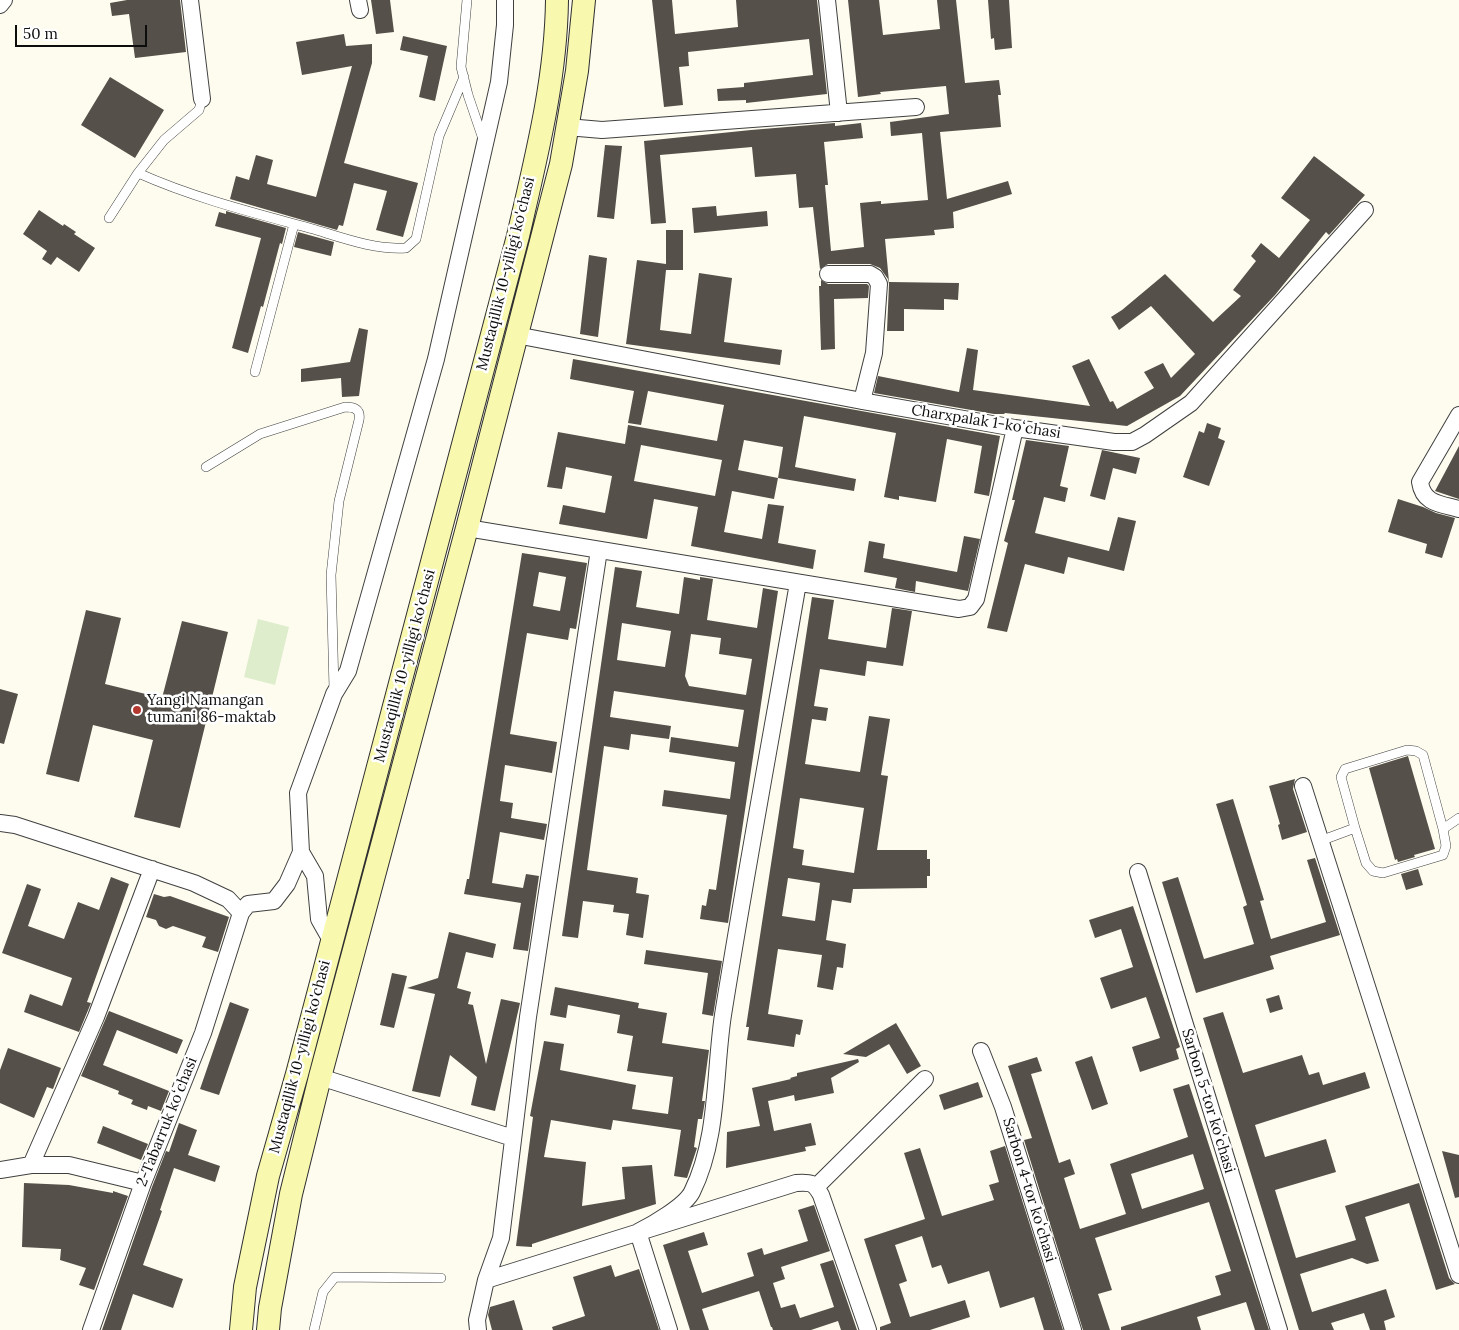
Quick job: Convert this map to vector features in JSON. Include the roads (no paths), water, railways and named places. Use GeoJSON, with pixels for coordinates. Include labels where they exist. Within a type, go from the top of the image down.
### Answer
{"type":"FeatureCollection","features":[{"type":"Feature","properties":{"kind":"main road","name":"Mustaqillik 10-yilligi ko'chasi"},"geometry":{"type":"LineString","coordinates":[[241,1330],[245,1287],[268,1176],[297,1074],[518,236],[541,137],[550,80],[557,0]]}},
{"type":"Feature","properties":{"kind":"main road","name":"Mustaqillik 10-yilligi ko'chasi"},"geometry":{"type":"LineString","coordinates":[[268,1330],[270,1308],[292,1194],[320,1077],[467,528],[561,164],[577,71],[584,0]]}},
{"type":"Feature","properties":{"kind":"street"},"geometry":{"type":"LineString","coordinates":[[0,5],[4,0]]}},
{"type":"Feature","properties":{"kind":"street"},"geometry":{"type":"LineString","coordinates":[[190,0],[202,99]]}},
{"type":"Feature","properties":{"kind":"street"},"geometry":{"type":"LineString","coordinates":[[0,824],[15,825],[194,883],[228,899],[241,913],[248,904],[274,901],[287,884],[301,852],[298,793],[334,694],[348,671],[436,359],[498,82],[505,0]]}},
{"type":"Feature","properties":{"kind":"street"},"geometry":{"type":"LineString","coordinates":[[827,0],[839,113]]}},
{"type":"Feature","properties":{"kind":"street"},"geometry":{"type":"LineString","coordinates":[[567,127],[602,130],[916,107]]}},
{"type":"Feature","properties":{"kind":"street","name":"Charxpalak 1-koʻchasi"},"geometry":{"type":"LineString","coordinates":[[516,335],[1015,428],[1114,442],[1132,442],[1191,403],[1365,210]]}},
{"type":"Feature","properties":{"kind":"street"},"geometry":{"type":"LineString","coordinates":[[828,274],[870,274],[875,277],[879,284],[874,352],[862,401]]}},
{"type":"Feature","properties":{"kind":"street"},"geometry":{"type":"LineString","coordinates":[[1459,414],[1420,482],[1422,492],[1428,500],[1459,509]]}},
{"type":"Feature","properties":{"kind":"street"},"geometry":{"type":"LineString","coordinates":[[467,528],[959,609],[970,607],[976,599],[1015,428]]}},
{"type":"Feature","properties":{"kind":"street"},"geometry":{"type":"LineString","coordinates":[[478,1330],[476,1320],[486,1280],[501,1238],[528,1017],[599,550]]}},
{"type":"Feature","properties":{"kind":"street"},"geometry":{"type":"LineString","coordinates":[[638,1232],[662,1220],[691,1195],[706,1157],[713,1114],[723,1017],[798,583]]}},
{"type":"Feature","properties":{"kind":"street"},"geometry":{"type":"LineString","coordinates":[[1303,786],[1459,1275]]}},
{"type":"Feature","properties":{"kind":"street"},"geometry":{"type":"LineString","coordinates":[[301,852],[315,876],[318,919],[332,942]]}},
{"type":"Feature","properties":{"kind":"street"},"geometry":{"type":"LineString","coordinates":[[31,1165],[96,1017],[152,869]]}},
{"type":"Feature","properties":{"kind":"street","name":"Sarbon 5-tor koʻchasi"},"geometry":{"type":"LineString","coordinates":[[1138,872],[1279,1330]]}},
{"type":"Feature","properties":{"kind":"street","name":"2-Tabarruk koʻchasi"},"geometry":{"type":"LineString","coordinates":[[91,1330],[143,1183],[203,1033],[241,913]]}},
{"type":"Feature","properties":{"kind":"street","name":"Sarbon 4-tor koʻchasi"},"geometry":{"type":"LineString","coordinates":[[981,1051],[1003,1107],[1073,1330]]}},
{"type":"Feature","properties":{"kind":"street"},"geometry":{"type":"LineString","coordinates":[[320,1077],[513,1138]]}},
{"type":"Feature","properties":{"kind":"street"},"geometry":{"type":"LineString","coordinates":[[816,1187],[925,1079]]}},
{"type":"Feature","properties":{"kind":"street"},"geometry":{"type":"LineString","coordinates":[[0,1170],[31,1165],[70,1165],[143,1183]]}},
{"type":"Feature","properties":{"kind":"street"},"geometry":{"type":"LineString","coordinates":[[486,1280],[796,1183],[807,1182],[816,1187],[868,1330]]}},
{"type":"Feature","properties":{"kind":"street"},"geometry":{"type":"LineString","coordinates":[[638,1232],[669,1330]]}},
{"type":"Feature","properties":{"kind":"lane"},"geometry":{"type":"LineString","coordinates":[[467,0],[461,67],[468,95],[485,143]]}},
{"type":"Feature","properties":{"kind":"lane"},"geometry":{"type":"LineString","coordinates":[[138,173],[174,189],[294,224],[366,244],[392,249],[406,248],[416,238],[439,136],[464,77]]}},
{"type":"Feature","properties":{"kind":"lane"},"geometry":{"type":"LineString","coordinates":[[109,218],[138,173],[164,140],[199,110],[202,99]]}},
{"type":"Feature","properties":{"kind":"lane"},"geometry":{"type":"LineString","coordinates":[[255,372],[294,224]]}},
{"type":"Feature","properties":{"kind":"lane"},"geometry":{"type":"LineString","coordinates":[[206,467],[260,434],[345,407],[352,407],[358,410],[359,420],[339,502],[330,575],[334,694]]}},
{"type":"Feature","properties":{"kind":"lane"},"geometry":{"type":"LineString","coordinates":[[1406,750],[1416,751],[1422,755],[1446,846],[1443,855],[1383,873],[1373,871],[1366,863],[1355,828],[1341,776],[1345,769],[1406,750]]}},
{"type":"Feature","properties":{"kind":"lane"},"geometry":{"type":"LineString","coordinates":[[1442,829],[1459,818]]}},
{"type":"Feature","properties":{"kind":"lane"},"geometry":{"type":"LineString","coordinates":[[1320,841],[1355,828]]}},
{"type":"Feature","properties":{"kind":"lane"},"geometry":{"type":"LineString","coordinates":[[314,1330],[323,1292],[335,1277],[441,1278]]}},
{"type":"Feature","properties":{"kind":"place","name":"Yangi Namangan tumani 86-maktab"},"geometry":{"type":"Point","coordinates":[137,710]}}]}
